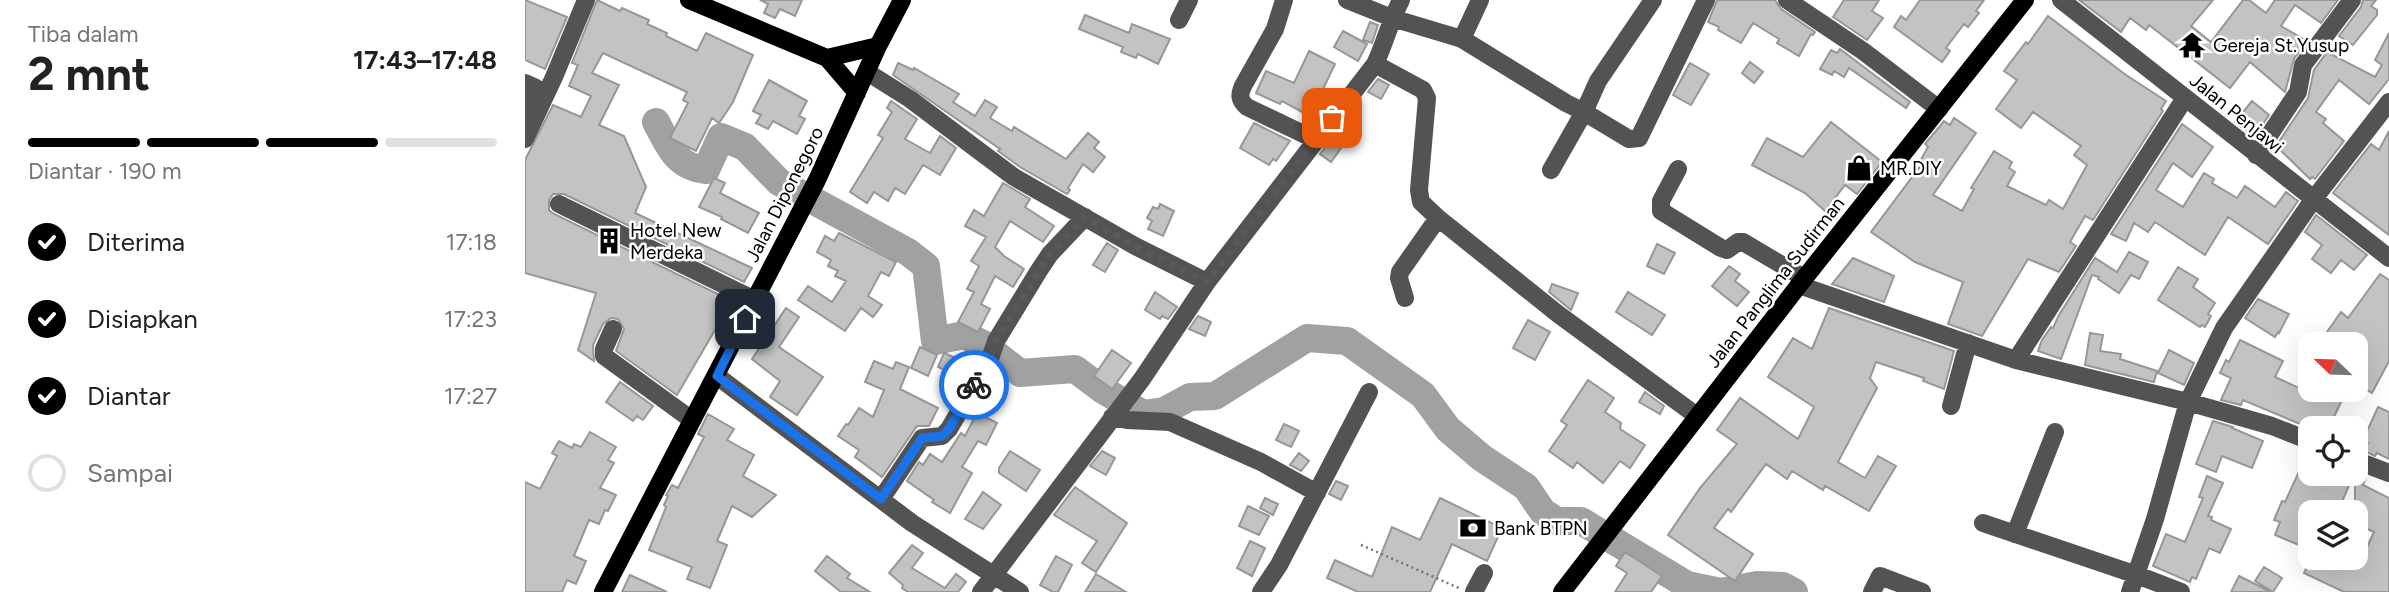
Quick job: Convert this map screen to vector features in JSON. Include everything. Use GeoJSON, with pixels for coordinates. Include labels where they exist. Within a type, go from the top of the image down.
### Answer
{"type":"FeatureCollection","features":[{"type":"Feature","properties":{"kind":"main road"},"geometry":{"type":"LineString","coordinates":[[689,0],[827,58],[857,93]]}},
{"type":"Feature","properties":{"kind":"main road","name":"Jalan Diponegoro"},"geometry":{"type":"LineString","coordinates":[[603,592],[799,216],[902,0]]}},
{"type":"Feature","properties":{"kind":"main road","name":"Jalan Panglima Sudirman"},"geometry":{"type":"LineString","coordinates":[[1562,592],[1801,282],[2025,0]]}},
{"type":"Feature","properties":{"kind":"main road"},"geometry":{"type":"LineString","coordinates":[[827,58],[878,46]]}},
{"type":"Feature","properties":{"kind":"street"},"geometry":{"type":"LineString","coordinates":[[525,139],[586,0]]}},
{"type":"Feature","properties":{"kind":"street"},"geometry":{"type":"LineString","coordinates":[[1179,20],[1189,0]]}},
{"type":"Feature","properties":{"kind":"street"},"geometry":{"type":"LineString","coordinates":[[1284,0],[1275,29],[1239,94],[1247,107],[1316,140]]}},
{"type":"Feature","properties":{"kind":"street"},"geometry":{"type":"LineString","coordinates":[[1347,0],[1392,18],[1462,39],[1629,139],[1639,138],[1706,0]]}},
{"type":"Feature","properties":{"kind":"street"},"geometry":{"type":"LineString","coordinates":[[981,592],[1142,379],[1207,282],[1375,64],[1401,0]]}},
{"type":"Feature","properties":{"kind":"street"},"geometry":{"type":"LineString","coordinates":[[1462,39],[1480,0]]}},
{"type":"Feature","properties":{"kind":"street"},"geometry":{"type":"LineString","coordinates":[[1551,170],[1598,81],[1653,0]]}},
{"type":"Feature","properties":{"kind":"street"},"geometry":{"type":"LineString","coordinates":[[1787,0],[1863,51],[1938,109]]}},
{"type":"Feature","properties":{"kind":"street","name":"Jalan Penjawi"},"geometry":{"type":"LineString","coordinates":[[2061,0],[2389,258]]}},
{"type":"Feature","properties":{"kind":"street"},"geometry":{"type":"LineString","coordinates":[[2256,155],[2298,92],[2303,65],[2352,0]]}},
{"type":"Feature","properties":{"kind":"street"},"geometry":{"type":"LineString","coordinates":[[1375,64],[1423,90],[1427,98],[1419,196],[1421,202],[1558,314],[1697,416]]}},
{"type":"Feature","properties":{"kind":"street"},"geometry":{"type":"LineString","coordinates":[[867,72],[910,99],[1014,177],[1135,246],[1207,282]]}},
{"type":"Feature","properties":{"kind":"street"},"geometry":{"type":"LineString","coordinates":[[525,83],[536,88],[525,112]]}},
{"type":"Feature","properties":{"kind":"street"},"geometry":{"type":"LineString","coordinates":[[2016,359],[2185,98]]}},
{"type":"Feature","properties":{"kind":"street"},"geometry":{"type":"LineString","coordinates":[[2130,592],[2187,401],[2224,328],[2313,200],[2389,102]]}},
{"type":"Feature","properties":{"kind":"street"},"geometry":{"type":"LineString","coordinates":[[1678,169],[1661,201],[1661,211],[1721,248],[1727,250],[1738,242],[1743,242],[1801,282],[2016,359],[2187,401],[2298,436]]}},
{"type":"Feature","properties":{"kind":"street"},"geometry":{"type":"LineString","coordinates":[[559,204],[755,300]]}},
{"type":"Feature","properties":{"kind":"street"},"geometry":{"type":"LineString","coordinates":[[881,499],[922,438],[942,436],[949,429],[990,359],[996,341],[1050,254],[1085,217]]}},
{"type":"Feature","properties":{"kind":"street"},"geometry":{"type":"LineString","coordinates":[[1405,298],[1399,278],[1400,272],[1438,218]]}},
{"type":"Feature","properties":{"kind":"street"},"geometry":{"type":"LineString","coordinates":[[613,329],[604,349],[604,356],[692,420]]}},
{"type":"Feature","properties":{"kind":"street"},"geometry":{"type":"LineString","coordinates":[[1951,406],[1968,343]]}},
{"type":"Feature","properties":{"kind":"street"},"geometry":{"type":"LineString","coordinates":[[717,376],[912,523],[1020,592]]}},
{"type":"Feature","properties":{"kind":"street"},"geometry":{"type":"LineString","coordinates":[[1261,592],[1279,565],[1369,392]]}},
{"type":"Feature","properties":{"kind":"street"},"geometry":{"type":"LineString","coordinates":[[1116,411],[1127,421],[1170,422],[1261,462],[1317,493]]}},
{"type":"Feature","properties":{"kind":"street"},"geometry":{"type":"LineString","coordinates":[[2015,534],[2055,432]]}},
{"type":"Feature","properties":{"kind":"street"},"geometry":{"type":"LineString","coordinates":[[2368,465],[2389,474]]}},
{"type":"Feature","properties":{"kind":"street"},"geometry":{"type":"LineString","coordinates":[[1983,523],[2181,592]]}},
{"type":"Feature","properties":{"kind":"street"},"geometry":{"type":"LineString","coordinates":[[1474,592],[1484,573]]}},
{"type":"Feature","properties":{"kind":"street"},"geometry":{"type":"LineString","coordinates":[[1872,592],[1880,576],[1922,592]]}},
{"type":"Feature","properties":{"kind":"path"},"geometry":{"type":"LineString","coordinates":[[1361,545],[1468,592]]}},
{"type":"Feature","properties":{"kind":"building"},"geometry":{"type":"Polygon","coordinates":[[[525,0],[567,17],[545,69],[525,60],[525,0]]]}},
{"type":"Feature","properties":{"kind":"building","name":"Hotel New Merdeka"},"geometry":{"type":"Polygon","coordinates":[[[597,0],[649,20],[647,24],[697,51],[706,33],[753,55],[733,102],[719,123],[712,118],[696,151],[670,138],[688,103],[683,100],[687,92],[603,53],[592,73],[619,85],[599,125],[624,136],[646,187],[635,213],[752,268],[744,282],[564,194],[553,194],[549,200],[549,210],[554,214],[732,301],[677,395],[616,351],[624,329],[618,319],[611,318],[603,324],[593,345],[594,361],[578,350],[596,293],[525,273],[525,160],[553,105],[581,117],[591,96],[569,86],[578,65],[572,63],[597,0]]]}},
{"type":"Feature","properties":{"kind":"building"},"geometry":{"type":"Polygon","coordinates":[[[760,0],[802,0],[795,16],[780,9],[775,18],[764,13],[768,4],[760,0]]]}},
{"type":"Feature","properties":{"kind":"building"},"geometry":{"type":"Polygon","coordinates":[[[1717,0],[1775,0],[1781,9],[1815,32],[1811,34],[1799,56],[1777,43],[1779,39],[1753,23],[1741,43],[1708,22],[1717,0]]]}},
{"type":"Feature","properties":{"kind":"building"},"geometry":{"type":"Polygon","coordinates":[[[1844,0],[1879,0],[1872,11],[1883,18],[1867,40],[1833,17],[1844,0]]]}},
{"type":"Feature","properties":{"kind":"building"},"geometry":{"type":"Polygon","coordinates":[[[1920,0],[1984,0],[1976,11],[1979,13],[1968,27],[1964,24],[1946,48],[1950,51],[1942,62],[1894,27],[1901,16],[1906,20],[1920,0]]]}},
{"type":"Feature","properties":{"kind":"building"},"geometry":{"type":"Polygon","coordinates":[[[2079,0],[2213,0],[2191,26],[2211,42],[2243,0],[2249,0],[2266,13],[2275,0],[2338,0],[2321,23],[2295,5],[2281,26],[2307,41],[2294,59],[2285,92],[2250,62],[2230,88],[2149,25],[2146,30],[2130,18],[2121,32],[2079,0]]]}},
{"type":"Feature","properties":{"kind":"building"},"geometry":{"type":"Polygon","coordinates":[[[2363,0],[2376,0],[2371,6],[2377,10],[2377,15],[2353,45],[2339,36],[2361,7],[2363,0]]]}},
{"type":"Feature","properties":{"kind":"building"},"geometry":{"type":"Polygon","coordinates":[[[1085,15],[1129,33],[1132,24],[1170,39],[1158,64],[1138,54],[1136,58],[1121,52],[1123,47],[1079,29],[1085,15]]]}},
{"type":"Feature","properties":{"kind":"building"},"geometry":{"type":"Polygon","coordinates":[[[2048,16],[2126,75],[2166,101],[2161,109],[2163,111],[2093,220],[2085,216],[2070,242],[2076,246],[2059,272],[2028,259],[1982,336],[1948,324],[1963,282],[1915,262],[1871,232],[1921,165],[1919,163],[1928,147],[1925,144],[1944,121],[1950,125],[1954,118],[1976,133],[1933,195],[1962,211],[1974,189],[1971,188],[1994,151],[2012,162],[2009,168],[2015,172],[2007,186],[2046,205],[2049,200],[2063,209],[2087,165],[2074,155],[2081,146],[2033,112],[2021,128],[1996,109],[2017,80],[2004,71],[2048,16]]]}},
{"type":"Feature","properties":{"kind":"building"},"geometry":{"type":"Polygon","coordinates":[[[1370,22],[1378,25],[1372,43],[1363,40],[1370,22]]]}},
{"type":"Feature","properties":{"kind":"building"},"geometry":{"type":"Polygon","coordinates":[[[1343,31],[1367,44],[1358,61],[1334,47],[1343,31]]]}},
{"type":"Feature","properties":{"kind":"building"},"geometry":{"type":"Polygon","coordinates":[[[2389,33],[2389,79],[2369,104],[2339,80],[2316,112],[2326,119],[2323,123],[2344,141],[2315,179],[2310,179],[2276,146],[2308,98],[2314,70],[2327,52],[2375,77],[2382,65],[2375,60],[2389,33]]]}},
{"type":"Feature","properties":{"kind":"building"},"geometry":{"type":"Polygon","coordinates":[[[1840,49],[1910,102],[1906,108],[1849,68],[1844,77],[1834,71],[1832,75],[1820,69],[1831,50],[1837,53],[1840,49]]]}},
{"type":"Feature","properties":{"kind":"building"},"geometry":{"type":"Polygon","coordinates":[[[1309,51],[1335,64],[1316,104],[1326,109],[1317,120],[1282,101],[1280,104],[1256,93],[1266,71],[1294,83],[1309,51]]]}},
{"type":"Feature","properties":{"kind":"building"},"geometry":{"type":"Polygon","coordinates":[[[1750,62],[1763,72],[1754,83],[1742,73],[1750,62]]]}},
{"type":"Feature","properties":{"kind":"building"},"geometry":{"type":"Polygon","coordinates":[[[898,63],[913,70],[914,68],[959,94],[953,102],[975,116],[985,100],[997,107],[990,118],[1012,131],[1014,127],[1066,159],[1088,133],[1099,142],[1094,148],[1105,157],[1093,172],[1083,164],[1067,194],[1020,167],[998,151],[1000,149],[893,75],[898,63]]]}},
{"type":"Feature","properties":{"kind":"building"},"geometry":{"type":"Polygon","coordinates":[[[1690,63],[1709,74],[1691,105],[1673,95],[1690,63]]]}},
{"type":"Feature","properties":{"kind":"building"},"geometry":{"type":"Polygon","coordinates":[[[1378,79],[1389,85],[1381,99],[1368,92],[1378,79]]]}},
{"type":"Feature","properties":{"kind":"building"},"geometry":{"type":"Polygon","coordinates":[[[769,80],[807,101],[799,116],[805,119],[797,134],[773,121],[768,129],[756,123],[761,115],[753,111],[769,80]]]}},
{"type":"Feature","properties":{"kind":"building"},"geometry":{"type":"Polygon","coordinates":[[[891,101],[917,119],[905,139],[930,153],[940,136],[956,148],[940,175],[923,165],[905,194],[895,188],[888,201],[874,192],[867,203],[850,192],[883,138],[878,135],[892,112],[887,108],[891,101]]]}},
{"type":"Feature","properties":{"kind":"building"},"geometry":{"type":"Polygon","coordinates":[[[2252,101],[2269,115],[2256,135],[2235,122],[2252,101]]]}},
{"type":"Feature","properties":{"kind":"building"},"geometry":{"type":"Polygon","coordinates":[[[1348,117],[1358,124],[1331,162],[1320,154],[1348,117]]]}},
{"type":"Feature","properties":{"kind":"building"},"geometry":{"type":"Polygon","coordinates":[[[1831,122],[1882,162],[1857,194],[1845,185],[1825,211],[1805,193],[1752,165],[1767,138],[1803,157],[1831,122]]]}},
{"type":"Feature","properties":{"kind":"building"},"geometry":{"type":"Polygon","coordinates":[[[1254,123],[1290,141],[1276,161],[1273,159],[1269,165],[1240,148],[1254,123]]]}},
{"type":"Feature","properties":{"kind":"building"},"geometry":{"type":"Polygon","coordinates":[[[2182,124],[2213,147],[2192,177],[2173,163],[2156,190],[2183,207],[2204,173],[2214,179],[2212,183],[2237,198],[2245,186],[2275,207],[2286,192],[2298,201],[2268,244],[2228,217],[2205,255],[2155,222],[2148,232],[2134,223],[2126,241],[2111,234],[2182,124]]]}},
{"type":"Feature","properties":{"kind":"building"},"geometry":{"type":"Polygon","coordinates":[[[2389,131],[2389,235],[2333,193],[2371,144],[2379,150],[2389,131]]]}},
{"type":"Feature","properties":{"kind":"building"},"geometry":{"type":"Polygon","coordinates":[[[714,178],[725,183],[720,193],[759,213],[748,233],[699,207],[714,178]]]}},
{"type":"Feature","properties":{"kind":"building"},"geometry":{"type":"Polygon","coordinates":[[[1003,183],[1030,199],[1025,207],[1054,226],[1043,242],[1010,221],[995,247],[1024,269],[1013,287],[995,276],[981,304],[990,309],[978,332],[958,322],[974,292],[967,289],[979,266],[971,261],[986,237],[965,226],[974,210],[984,216],[1003,183]]]}},
{"type":"Feature","properties":{"kind":"building"},"geometry":{"type":"Polygon","coordinates":[[[1160,204],[1174,211],[1163,236],[1148,229],[1152,221],[1147,218],[1153,207],[1158,209],[1160,204]]]}},
{"type":"Feature","properties":{"kind":"building"},"geometry":{"type":"Polygon","coordinates":[[[2316,215],[2367,255],[2354,270],[2341,260],[2331,273],[2312,259],[2322,245],[2305,232],[2316,215]]]}},
{"type":"Feature","properties":{"kind":"building"},"geometry":{"type":"Polygon","coordinates":[[[839,233],[896,262],[889,276],[881,272],[868,296],[882,305],[873,317],[861,308],[845,331],[798,300],[808,286],[832,302],[846,281],[835,276],[838,271],[828,266],[831,260],[817,252],[825,236],[834,241],[839,233]]]}},
{"type":"Feature","properties":{"kind":"building"},"geometry":{"type":"Polygon","coordinates":[[[1107,243],[1118,250],[1105,272],[1093,265],[1107,243]]]}},
{"type":"Feature","properties":{"kind":"building"},"geometry":{"type":"Polygon","coordinates":[[[1657,244],[1675,253],[1664,274],[1647,266],[1657,244]]]}},
{"type":"Feature","properties":{"kind":"building"},"geometry":{"type":"Polygon","coordinates":[[[2129,252],[2148,262],[2139,279],[2131,275],[2119,293],[2098,279],[2099,277],[2092,275],[2061,359],[2038,351],[2042,340],[2051,327],[2053,328],[2095,258],[2117,272],[2129,252]]]}},
{"type":"Feature","properties":{"kind":"building"},"geometry":{"type":"Polygon","coordinates":[[[1853,258],[1894,276],[1884,302],[1832,284],[1853,258]]]}},
{"type":"Feature","properties":{"kind":"building"},"geometry":{"type":"Polygon","coordinates":[[[1729,266],[1740,274],[1735,281],[1749,292],[1737,306],[1712,286],[1729,266]]]}},
{"type":"Feature","properties":{"kind":"building"},"geometry":{"type":"Polygon","coordinates":[[[2178,267],[2198,279],[2193,287],[2215,303],[2208,314],[2211,316],[2205,327],[2200,327],[2158,300],[2178,267]]]}},
{"type":"Feature","properties":{"kind":"building"},"geometry":{"type":"Polygon","coordinates":[[[2380,274],[2389,280],[2389,361],[2372,393],[2368,391],[2368,332],[2327,332],[2341,312],[2348,318],[2380,274]]]}},
{"type":"Feature","properties":{"kind":"building"},"geometry":{"type":"Polygon","coordinates":[[[1552,284],[1578,293],[1571,310],[1549,292],[1552,284]]]}},
{"type":"Feature","properties":{"kind":"building"},"geometry":{"type":"Polygon","coordinates":[[[1155,292],[1177,307],[1168,319],[1162,316],[1160,319],[1145,310],[1155,292]]]}},
{"type":"Feature","properties":{"kind":"building"},"geometry":{"type":"Polygon","coordinates":[[[1628,292],[1665,315],[1652,335],[1616,312],[1628,292]]]}},
{"type":"Feature","properties":{"kind":"building"},"geometry":{"type":"Polygon","coordinates":[[[2258,299],[2289,314],[2275,337],[2245,318],[2258,299]]]}},
{"type":"Feature","properties":{"kind":"building"},"geometry":{"type":"Polygon","coordinates":[[[786,308],[799,317],[779,347],[823,377],[797,415],[770,397],[780,381],[752,359],[786,308]]]}},
{"type":"Feature","properties":{"kind":"building"},"geometry":{"type":"Polygon","coordinates":[[[1829,308],[1954,351],[1944,389],[1923,381],[1924,378],[1876,362],[1870,378],[1877,388],[1838,462],[1865,478],[1878,456],[1896,466],[1869,511],[1825,486],[1823,490],[1792,471],[1787,479],[1766,464],[1731,512],[1728,509],[1714,528],[1753,554],[1735,581],[1668,535],[1700,488],[1737,444],[1717,430],[1740,398],[1798,439],[1814,407],[1768,377],[1793,338],[1812,349],[1829,308]]]}},
{"type":"Feature","properties":{"kind":"building"},"geometry":{"type":"Polygon","coordinates":[[[1198,316],[1211,322],[1205,336],[1189,329],[1198,316]]]}},
{"type":"Feature","properties":{"kind":"building"},"geometry":{"type":"Polygon","coordinates":[[[1528,320],[1550,332],[1535,360],[1513,348],[1528,320]]]}},
{"type":"Feature","properties":{"kind":"building"},"geometry":{"type":"Polygon","coordinates":[[[2090,333],[2103,335],[2100,351],[2121,354],[2120,359],[2157,371],[2154,382],[2085,365],[2090,333]]]}},
{"type":"Feature","properties":{"kind":"building"},"geometry":{"type":"Polygon","coordinates":[[[2240,340],[2283,361],[2275,377],[2298,388],[2298,402],[2341,402],[2334,416],[2298,416],[2298,423],[2243,400],[2241,405],[2221,400],[2231,378],[2220,373],[2226,360],[2229,362],[2240,340]]]}},
{"type":"Feature","properties":{"kind":"building"},"geometry":{"type":"Polygon","coordinates":[[[920,347],[937,355],[928,376],[911,368],[920,347]]]}},
{"type":"Feature","properties":{"kind":"building"},"geometry":{"type":"Polygon","coordinates":[[[1112,350],[1131,363],[1112,389],[1094,376],[1112,350]]]}},
{"type":"Feature","properties":{"kind":"building"},"geometry":{"type":"Polygon","coordinates":[[[2169,350],[2194,363],[2184,385],[2158,373],[2169,350]]]}},
{"type":"Feature","properties":{"kind":"building"},"geometry":{"type":"Polygon","coordinates":[[[944,353],[967,363],[960,377],[938,367],[944,353]]]}},
{"type":"Feature","properties":{"kind":"building"},"geometry":{"type":"Polygon","coordinates":[[[874,361],[893,369],[896,362],[909,367],[900,389],[938,408],[929,426],[917,426],[882,477],[855,457],[859,450],[838,436],[859,408],[873,417],[884,390],[865,382],[874,361]]]}},
{"type":"Feature","properties":{"kind":"building"},"geometry":{"type":"Polygon","coordinates":[[[1588,380],[1614,398],[1605,412],[1621,423],[1620,429],[1645,445],[1630,468],[1620,461],[1603,483],[1577,462],[1573,468],[1549,451],[1567,425],[1561,421],[1588,380]]]}},
{"type":"Feature","properties":{"kind":"building"},"geometry":{"type":"Polygon","coordinates":[[[620,382],[653,406],[643,420],[637,416],[633,421],[606,402],[620,382]]]}},
{"type":"Feature","properties":{"kind":"building"},"geometry":{"type":"Polygon","coordinates":[[[1645,392],[1664,406],[1660,414],[1639,402],[1645,392]]]}},
{"type":"Feature","properties":{"kind":"building"},"geometry":{"type":"Polygon","coordinates":[[[2378,407],[2389,412],[2389,459],[2377,453],[2375,456],[2368,453],[2368,429],[2378,407]]]}},
{"type":"Feature","properties":{"kind":"building"},"geometry":{"type":"Polygon","coordinates":[[[977,413],[997,423],[986,445],[978,441],[962,467],[972,473],[950,513],[907,481],[919,462],[923,465],[930,454],[942,462],[961,433],[965,436],[977,413]]]}},
{"type":"Feature","properties":{"kind":"building"},"geometry":{"type":"Polygon","coordinates":[[[708,414],[734,429],[727,440],[754,455],[743,476],[776,495],[752,517],[732,506],[717,541],[727,545],[710,588],[687,579],[692,567],[649,550],[666,507],[666,495],[672,485],[678,488],[704,437],[698,434],[708,414]]]}},
{"type":"Feature","properties":{"kind":"building"},"geometry":{"type":"Polygon","coordinates":[[[2213,421],[2263,441],[2252,468],[2222,456],[2216,472],[2196,464],[2213,421]]]}},
{"type":"Feature","properties":{"kind":"building"},"geometry":{"type":"Polygon","coordinates":[[[1284,424],[1299,431],[1291,447],[1276,440],[1284,424]]]}},
{"type":"Feature","properties":{"kind":"building"},"geometry":{"type":"Polygon","coordinates":[[[590,432],[616,447],[608,460],[614,463],[600,488],[616,495],[599,524],[589,520],[574,556],[586,561],[576,584],[567,580],[562,592],[525,592],[525,482],[540,489],[557,456],[552,453],[559,441],[572,448],[574,444],[581,447],[590,432]]]}},
{"type":"Feature","properties":{"kind":"building"},"geometry":{"type":"Polygon","coordinates":[[[1010,451],[1040,470],[1026,491],[999,473],[999,468],[1010,451]]]}},
{"type":"Feature","properties":{"kind":"building"},"geometry":{"type":"Polygon","coordinates":[[[1102,451],[1115,458],[1106,475],[1090,466],[1102,451]]]}},
{"type":"Feature","properties":{"kind":"building"},"geometry":{"type":"Polygon","coordinates":[[[1299,453],[1309,461],[1301,471],[1290,465],[1299,453]]]}},
{"type":"Feature","properties":{"kind":"building"},"geometry":{"type":"Polygon","coordinates":[[[2298,474],[2298,486],[2349,486],[2343,500],[2298,500],[2298,545],[2275,535],[2280,522],[2274,520],[2282,501],[2285,502],[2298,474]]]}},
{"type":"Feature","properties":{"kind":"building"},"geometry":{"type":"Polygon","coordinates":[[[2207,476],[2223,483],[2208,516],[2231,529],[2220,553],[2209,548],[2196,579],[2192,577],[2190,582],[2153,566],[2166,534],[2185,542],[2203,498],[2199,497],[2207,476]]]}},
{"type":"Feature","properties":{"kind":"building"},"geometry":{"type":"Polygon","coordinates":[[[1336,481],[1348,486],[1341,500],[1329,494],[1336,481]]]}},
{"type":"Feature","properties":{"kind":"building"},"geometry":{"type":"Polygon","coordinates":[[[2355,486],[2365,486],[2389,498],[2389,592],[2344,592],[2304,573],[2305,570],[2368,570],[2368,545],[2374,532],[2368,529],[2368,500],[2355,500],[2355,486]]]}},
{"type":"Feature","properties":{"kind":"building"},"geometry":{"type":"Polygon","coordinates":[[[1075,487],[1127,523],[1096,572],[1082,563],[1097,541],[1054,515],[1075,487]]]}},
{"type":"Feature","properties":{"kind":"building"},"geometry":{"type":"Polygon","coordinates":[[[983,492],[1001,505],[983,529],[965,519],[983,492]]]}},
{"type":"Feature","properties":{"kind":"building"},"geometry":{"type":"Polygon","coordinates":[[[1265,498],[1278,504],[1273,515],[1260,508],[1265,498]]]}},
{"type":"Feature","properties":{"kind":"building"},"geometry":{"type":"Polygon","coordinates":[[[1440,498],[1502,528],[1487,561],[1452,544],[1430,592],[1358,592],[1327,578],[1335,560],[1372,577],[1392,527],[1420,540],[1440,498]]]}},
{"type":"Feature","properties":{"kind":"building"},"geometry":{"type":"Polygon","coordinates":[[[1248,506],[1269,516],[1259,535],[1239,526],[1248,506]]]}},
{"type":"Feature","properties":{"kind":"building"},"geometry":{"type":"Polygon","coordinates":[[[1250,541],[1265,548],[1252,576],[1237,568],[1250,541]]]}},
{"type":"Feature","properties":{"kind":"building"},"geometry":{"type":"Polygon","coordinates":[[[912,545],[923,553],[912,568],[945,588],[956,574],[966,582],[958,592],[908,592],[902,588],[903,585],[889,573],[912,545]]]}},
{"type":"Feature","properties":{"kind":"building"},"geometry":{"type":"Polygon","coordinates":[[[1625,552],[1662,576],[1651,592],[1615,592],[1627,573],[1616,566],[1625,552]]]}},
{"type":"Feature","properties":{"kind":"building"},"geometry":{"type":"Polygon","coordinates":[[[827,556],[850,574],[847,578],[870,592],[841,592],[815,571],[827,556]]]}},
{"type":"Feature","properties":{"kind":"building"},"geometry":{"type":"Polygon","coordinates":[[[1056,556],[1072,565],[1058,592],[1053,592],[1040,585],[1056,556]]]}},
{"type":"Feature","properties":{"kind":"building"},"geometry":{"type":"Polygon","coordinates":[[[2264,567],[2282,578],[2273,592],[2255,581],[2264,567]]]}},
{"type":"Feature","properties":{"kind":"building"},"geometry":{"type":"Polygon","coordinates":[[[1096,574],[1126,592],[1085,592],[1096,574]]]}},
{"type":"Feature","properties":{"kind":"building"},"geometry":{"type":"Polygon","coordinates":[[[630,575],[667,592],[622,592],[630,575]]]}},
{"type":"Feature","properties":{"kind":"building"},"geometry":{"type":"Polygon","coordinates":[[[2239,576],[2271,592],[2231,592],[2239,576]]]}},
{"type":"Feature","properties":{"kind":"waterway"},"geometry":{"type":"LineString","coordinates":[[656,122],[675,154],[687,165],[706,170],[721,137],[745,147],[779,182],[908,252],[926,266],[935,341],[964,335],[983,344],[1020,373],[1075,369],[1143,414],[1164,411],[1190,397],[1215,396],[1307,338],[1347,341],[1423,395],[1448,429],[1482,458],[1526,487],[1543,512],[1557,521],[1581,521],[1687,585],[1721,592],[1757,585],[1783,586],[1794,592]]}},
{"type":"Feature","properties":{"kind":"way so far"},"geometry":{"type":"LineString","coordinates":[[974,385],[990,359],[996,341],[1038,272],[1050,254],[1085,217],[1207,282],[1332,118]]}},
{"type":"Feature","properties":{"kind":"place","name":"Gereja St.Yusup"},"geometry":{"type":"Point","coordinates":[2192,45]}},
{"type":"Feature","properties":{"kind":"place","name":"MR.DIY"},"geometry":{"type":"Point","coordinates":[1859,168]}},
{"type":"Feature","properties":{"kind":"place","name":"Hotel New Merdeka"},"geometry":{"type":"Point","coordinates":[609,241]}},
{"type":"Feature","properties":{"kind":"place","name":"Bank BTPN"},"geometry":{"type":"Point","coordinates":[1473,528]}},
{"type":"Feature","properties":{"kind":"route"},"geometry":{"type":"LineString","coordinates":[[745,319],[717,376],[881,499],[922,438],[942,436],[949,429],[974,385]]}}]}
